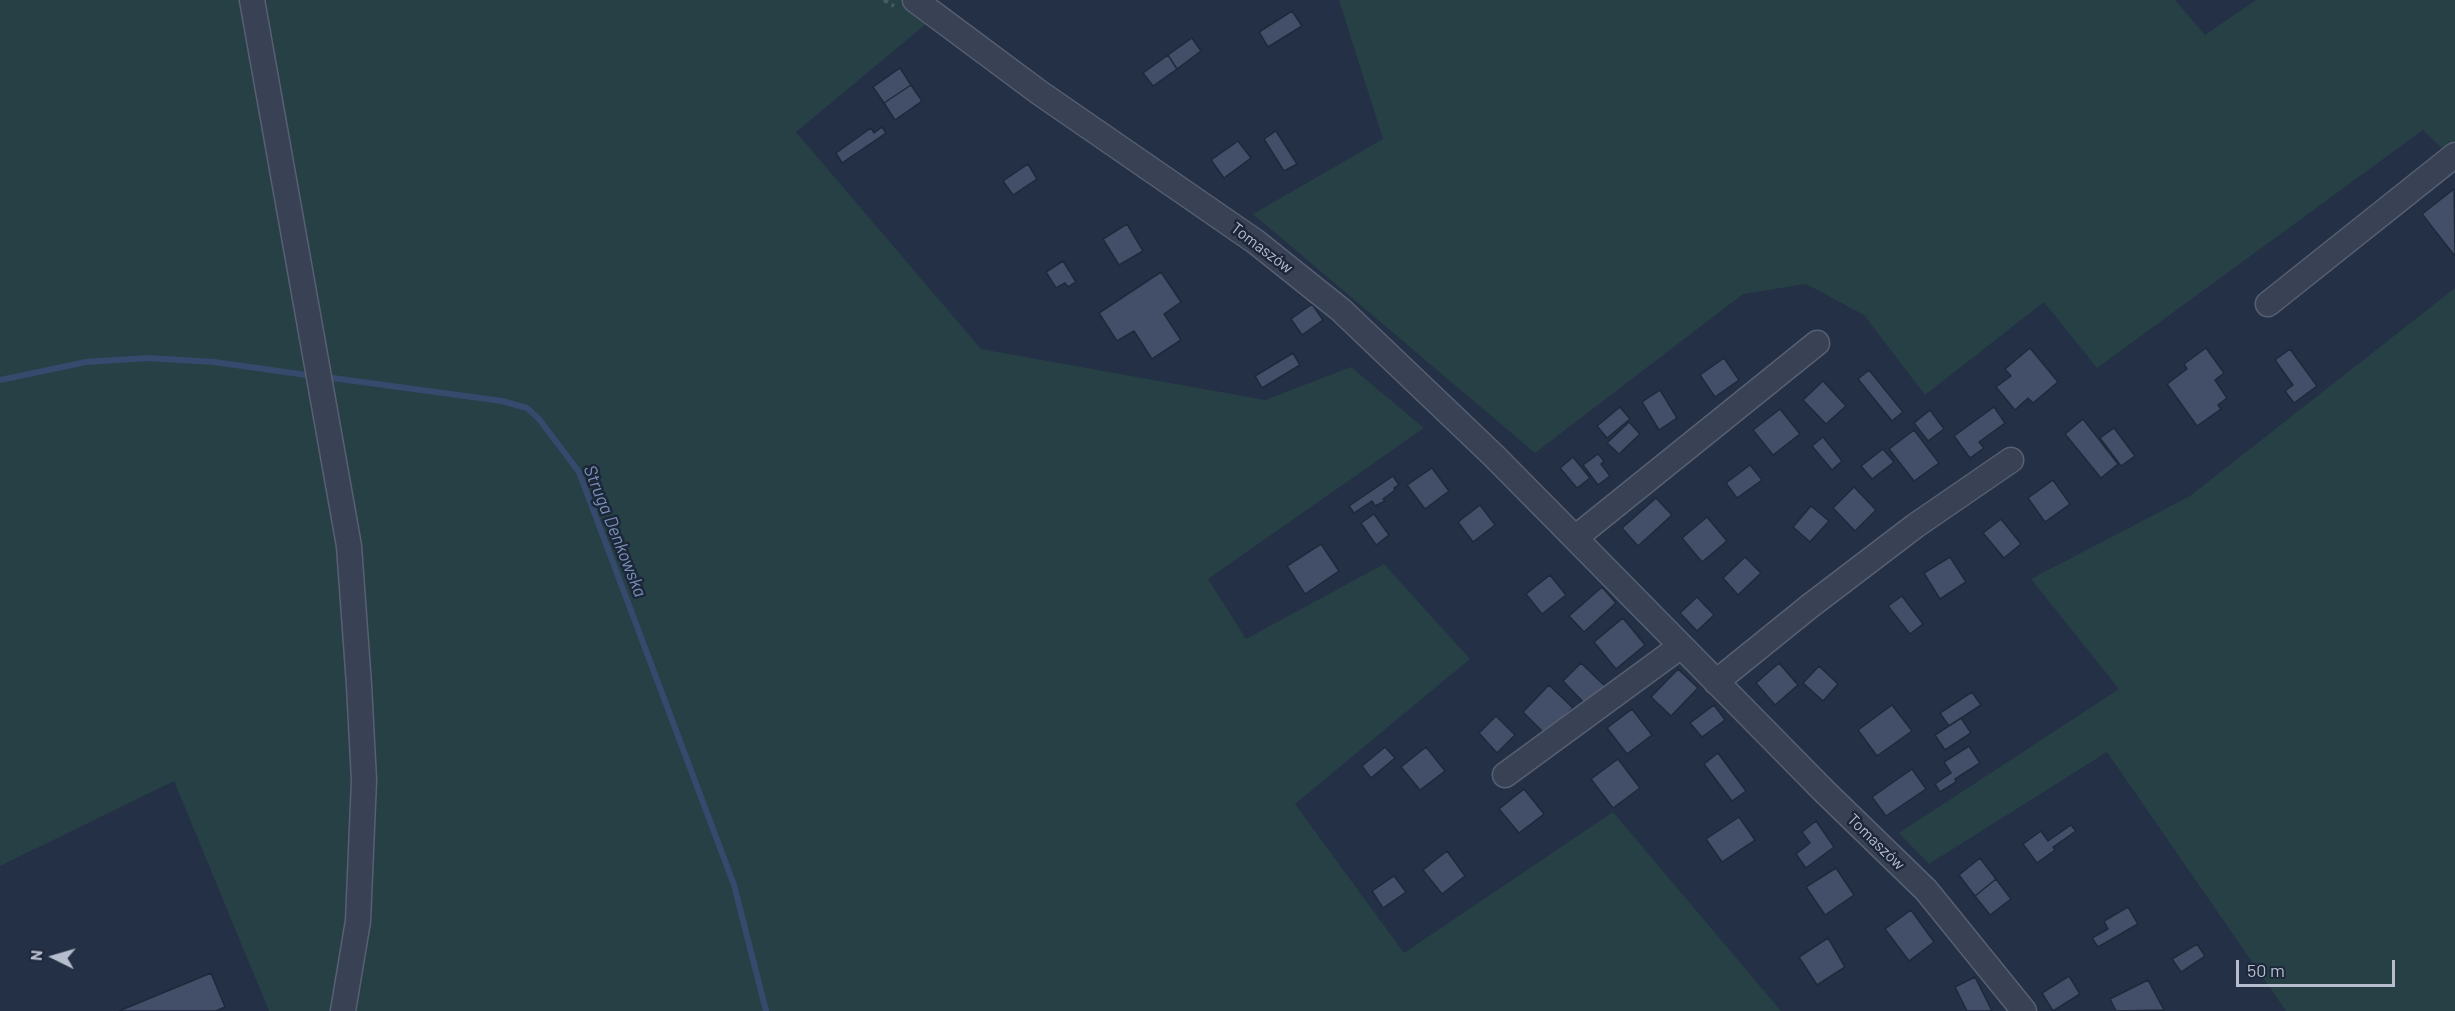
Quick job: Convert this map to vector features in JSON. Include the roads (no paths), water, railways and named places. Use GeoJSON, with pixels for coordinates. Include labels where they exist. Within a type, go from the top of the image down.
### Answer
{"type":"FeatureCollection","features":[{"type":"Feature","properties":{"kind":"street"},"geometry":{"type":"LineString","coordinates":[[252,0],[349,546],[364,780],[358,921],[343,1011]]}},
{"type":"Feature","properties":{"kind":"street","name":"Tomaszów"},"geometry":{"type":"LineString","coordinates":[[915,0],[1040,93],[1256,242],[1341,310],[1494,456],[1824,791],[1926,890],[2024,1011]]}},
{"type":"Feature","properties":{"kind":"street"},"geometry":{"type":"LineString","coordinates":[[2268,304],[2455,154]]}},
{"type":"Feature","properties":{"kind":"street"},"geometry":{"type":"LineString","coordinates":[[1575,538],[1817,343]]}},
{"type":"Feature","properties":{"kind":"street"},"geometry":{"type":"LineString","coordinates":[[1716,682],[1810,606],[1915,526],[2011,460]]}},
{"type":"Feature","properties":{"kind":"street"},"geometry":{"type":"LineString","coordinates":[[1505,776],[1681,646]]}},
{"type":"Feature","properties":{"kind":"waterway","name":"Struga Denkowska"},"geometry":{"type":"LineString","coordinates":[[0,380],[86,362],[147,358],[214,362],[314,376]]}},
{"type":"Feature","properties":{"kind":"waterway","name":"Struga Denkowska"},"geometry":{"type":"LineString","coordinates":[[325,377],[502,401],[527,408],[539,419],[579,472],[734,885],[766,1011]]}}]}
